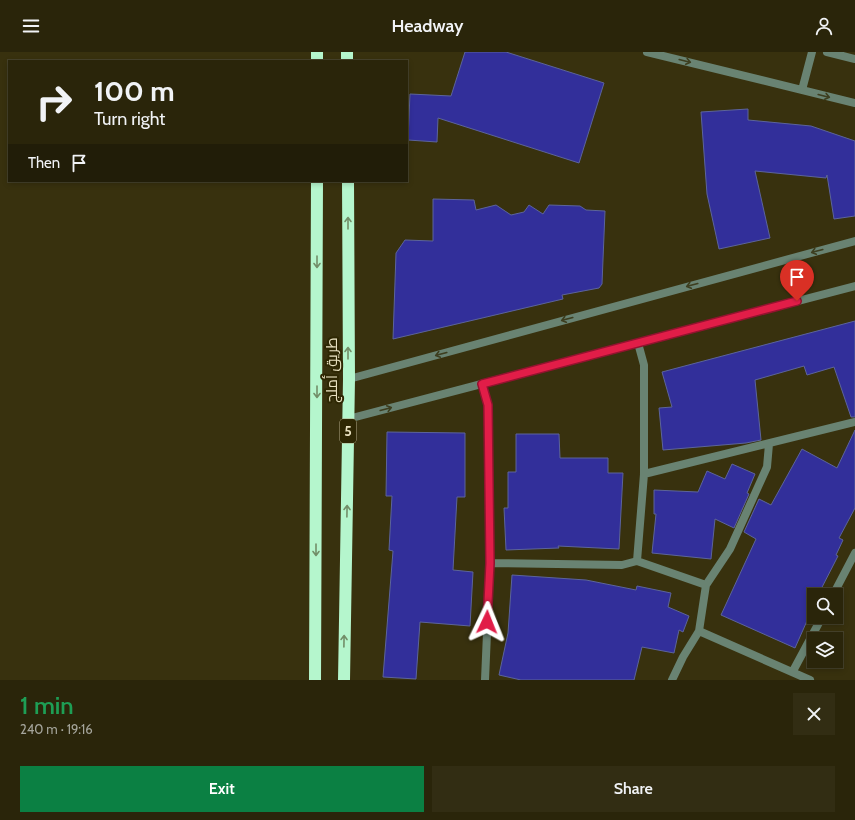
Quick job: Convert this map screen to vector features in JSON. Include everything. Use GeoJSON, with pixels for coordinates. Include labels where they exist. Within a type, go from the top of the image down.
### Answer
{"type":"FeatureCollection","features":[{"type":"Feature","properties":{"kind":"highway","name":"طريق أملج"},"geometry":{"type":"LineString","coordinates":[[315,680],[317,182]]}},
{"type":"Feature","properties":{"kind":"highway","name":"طريق أملج"},"geometry":{"type":"LineString","coordinates":[[344,680],[349,379],[348,182]]}},
{"type":"Feature","properties":{"kind":"street"},"geometry":{"type":"LineString","coordinates":[[647,52],[855,103]]}},
{"type":"Feature","properties":{"kind":"street"},"geometry":{"type":"LineString","coordinates":[[802,90],[812,52]]}},
{"type":"Feature","properties":{"kind":"street"},"geometry":{"type":"LineString","coordinates":[[827,52],[855,59]]}},
{"type":"Feature","properties":{"kind":"street"},"geometry":{"type":"LineString","coordinates":[[349,379],[855,241]]}},
{"type":"Feature","properties":{"kind":"street"},"geometry":{"type":"LineString","coordinates":[[348,418],[855,286]]}},
{"type":"Feature","properties":{"kind":"street"},"geometry":{"type":"LineString","coordinates":[[637,561],[644,474],[644,365],[638,343]]}},
{"type":"Feature","properties":{"kind":"street"},"geometry":{"type":"LineString","coordinates":[[482,384],[488,405],[490,563],[485,680]]}},
{"type":"Feature","properties":{"kind":"street"},"geometry":{"type":"LineString","coordinates":[[644,474],[855,422]]}},
{"type":"Feature","properties":{"kind":"street"},"geometry":{"type":"LineString","coordinates":[[672,680],[683,657],[699,632],[706,585],[730,550],[767,467],[769,444]]}},
{"type":"Feature","properties":{"kind":"street"},"geometry":{"type":"LineString","coordinates":[[837,588],[855,553]]}},
{"type":"Feature","properties":{"kind":"street"},"geometry":{"type":"LineString","coordinates":[[490,563],[622,565],[637,561],[706,585]]}},
{"type":"Feature","properties":{"kind":"street"},"geometry":{"type":"LineString","coordinates":[[793,671],[818,624]]}},
{"type":"Feature","properties":{"kind":"street"},"geometry":{"type":"LineString","coordinates":[[699,632],[793,671],[810,680]]}},
{"type":"Feature","properties":{"kind":"building"},"geometry":{"type":"Polygon","coordinates":[[[465,52],[506,52],[604,83],[579,163],[438,118],[437,142],[408,140],[410,94],[451,96],[465,52]]]}},
{"type":"Feature","properties":{"kind":"building"},"geometry":{"type":"Polygon","coordinates":[[[748,109],[748,120],[811,126],[855,141],[855,216],[834,219],[827,175],[826,178],[755,171],[770,238],[719,249],[707,194],[701,112],[748,109]]]}},
{"type":"Feature","properties":{"kind":"building"},"geometry":{"type":"Polygon","coordinates":[[[433,199],[474,200],[476,210],[496,205],[511,215],[524,212],[529,205],[543,214],[549,205],[580,206],[586,210],[605,211],[602,284],[599,288],[562,295],[563,299],[393,339],[396,253],[405,240],[433,241],[433,199]]]}},
{"type":"Feature","properties":{"kind":"building"},"geometry":{"type":"Polygon","coordinates":[[[855,321],[855,417],[851,417],[834,367],[807,375],[804,366],[755,380],[761,440],[746,443],[663,450],[659,408],[672,407],[662,372],[855,321]]]}},
{"type":"Feature","properties":{"kind":"building"},"geometry":{"type":"Polygon","coordinates":[[[855,430],[855,508],[839,538],[843,540],[836,555],[838,556],[822,588],[807,588],[807,621],[795,648],[721,615],[756,539],[744,532],[759,499],[771,505],[802,449],[837,468],[855,430]]]}},
{"type":"Feature","properties":{"kind":"building"},"geometry":{"type":"Polygon","coordinates":[[[387,432],[465,433],[465,497],[457,497],[453,570],[473,572],[470,626],[420,622],[416,679],[383,677],[393,551],[389,550],[392,496],[386,496],[387,432]]]}},
{"type":"Feature","properties":{"kind":"building"},"geometry":{"type":"Polygon","coordinates":[[[516,434],[559,434],[560,458],[608,458],[608,473],[623,473],[619,549],[558,546],[559,548],[506,550],[504,508],[508,508],[508,472],[516,472],[516,434]]]}},
{"type":"Feature","properties":{"kind":"building"},"geometry":{"type":"Polygon","coordinates":[[[732,464],[755,474],[747,493],[749,494],[734,528],[715,519],[711,559],[652,553],[656,514],[654,514],[654,490],[698,492],[707,471],[725,479],[732,464]]]}},
{"type":"Feature","properties":{"kind":"building"},"geometry":{"type":"Polygon","coordinates":[[[512,575],[586,580],[636,590],[637,586],[671,593],[668,607],[689,616],[683,632],[679,630],[674,653],[642,647],[634,680],[521,680],[499,675],[508,633],[512,575]]]}},
{"type":"Feature","properties":{"kind":"route"},"geometry":{"type":"LineString","coordinates":[[487,622],[490,563],[488,405],[482,384],[797,301]]}}]}
